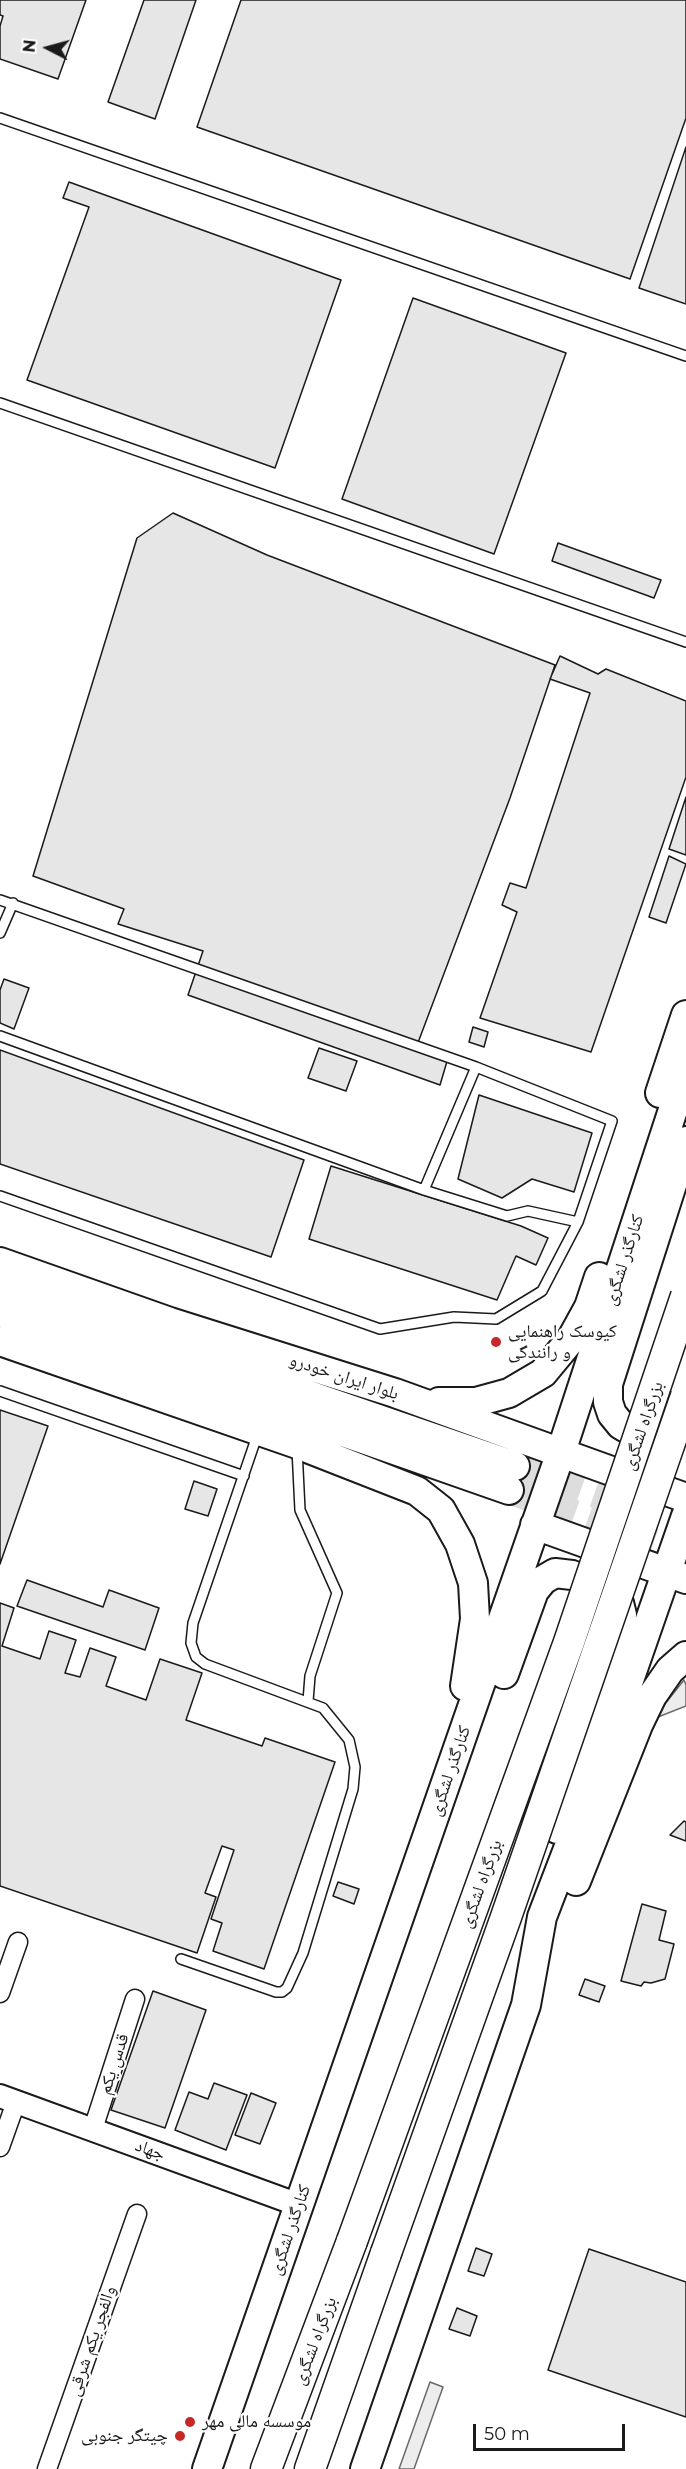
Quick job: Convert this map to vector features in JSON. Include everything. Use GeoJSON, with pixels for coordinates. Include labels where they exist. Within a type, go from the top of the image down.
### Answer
{"type":"FeatureCollection","features":[{"type":"Feature","properties":{"kind":"highway","name":"بزرگراه لشگری"},"geometry":{"type":"LineString","coordinates":[[266,2469],[352,2241],[569,1642],[686,1296]]}},
{"type":"Feature","properties":{"kind":"highway","name":"بزرگراه لشگری"},"geometry":{"type":"LineString","coordinates":[[310,2469],[506,1917],[686,1396]]}},
{"type":"Feature","properties":{"kind":"main road"},"geometry":{"type":"LineString","coordinates":[[395,1393],[445,1403],[476,1402],[509,1393],[543,1373],[572,1338],[589,1307],[686,1015]]}},
{"type":"Feature","properties":{"kind":"main road","name":"کنارگذر لشگری"},"geometry":{"type":"LineString","coordinates":[[207,2469],[561,1452],[686,1070]]}},
{"type":"Feature","properties":{"kind":"main road"},"geometry":{"type":"LineString","coordinates":[[686,1141],[614,1361],[608,1393],[612,1414],[621,1425],[633,1432],[664,1440],[679,1437],[686,1432]]}},
{"type":"Feature","properties":{"kind":"main road","name":"بلوار ایران خودرو"},"geometry":{"type":"LineString","coordinates":[[0,1262],[170,1322],[395,1393],[686,1498]]}},
{"type":"Feature","properties":{"kind":"main road","name":"بلوار ایران خودرو"},"geometry":{"type":"LineString","coordinates":[[0,1289],[512,1478],[0,1312]]}},
{"type":"Feature","properties":{"kind":"main road"},"geometry":{"type":"LineString","coordinates":[[0,1341],[338,1459],[417,1491],[441,1510],[460,1544],[473,1582],[475,1619],[453,1763]]}},
{"type":"Feature","properties":{"kind":"main road"},"geometry":{"type":"LineString","coordinates":[[542,1917],[676,1576],[686,1516]]}},
{"type":"Feature","properties":{"kind":"main road"},"geometry":{"type":"LineString","coordinates":[[535,1525],[676,1576]]}},
{"type":"Feature","properties":{"kind":"main road"},"geometry":{"type":"LineString","coordinates":[[413,1877],[457,1800],[534,1592],[543,1580],[555,1574],[572,1575],[609,1591],[618,1603],[622,1615],[621,1632],[554,1835],[526,2005]]}},
{"type":"Feature","properties":{"kind":"main road"},"geometry":{"type":"LineString","coordinates":[[365,2469],[526,2005],[638,1725],[652,1696],[670,1670],[686,1656]]}},
{"type":"Feature","properties":{"kind":"street"},"geometry":{"type":"LineString","coordinates":[[0,1993],[18,1942]]}},
{"type":"Feature","properties":{"kind":"street","name":"قدس یکم"},"geometry":{"type":"LineString","coordinates":[[93,2129],[135,1999]]}},
{"type":"Feature","properties":{"kind":"street","name":"جهاد"},"geometry":{"type":"LineString","coordinates":[[8,2099],[299,2205]]}},
{"type":"Feature","properties":{"kind":"street"},"geometry":{"type":"LineString","coordinates":[[0,2147],[8,2099]]}},
{"type":"Feature","properties":{"kind":"street","name":"والفجر یکم شرقی"},"geometry":{"type":"LineString","coordinates":[[47,2469],[137,2214]]}},
{"type":"Feature","properties":{"kind":"lane"},"geometry":{"type":"LineString","coordinates":[[0,118],[686,356]]}},
{"type":"Feature","properties":{"kind":"lane"},"geometry":{"type":"LineString","coordinates":[[0,403],[686,642]]}},
{"type":"Feature","properties":{"kind":"lane"},"geometry":{"type":"LineString","coordinates":[[0,900],[476,1067],[612,1121],[578,1222],[542,1291],[496,1319],[454,1317],[380,1329],[0,1196]]}},
{"type":"Feature","properties":{"kind":"lane"},"geometry":{"type":"LineString","coordinates":[[0,933],[13,903]]}},
{"type":"Feature","properties":{"kind":"lane"},"geometry":{"type":"LineString","coordinates":[[0,1036],[424,1191],[507,1216],[528,1211],[578,1222]]}},
{"type":"Feature","properties":{"kind":"lane"},"geometry":{"type":"LineString","coordinates":[[424,1191],[476,1067]]}},
{"type":"Feature","properties":{"kind":"lane"},"geometry":{"type":"LineString","coordinates":[[0,1391],[244,1476]]}},
{"type":"Feature","properties":{"kind":"lane"},"geometry":{"type":"LineString","coordinates":[[181,1959],[276,1992],[282,1992],[287,1988],[303,1953],[353,1789],[355,1767],[349,1740],[322,1708],[205,1664],[196,1657],[191,1644],[193,1623],[259,1431]]}},
{"type":"Feature","properties":{"kind":"lane"},"geometry":{"type":"LineString","coordinates":[[297,1444],[300,1510],[337,1593],[310,1676],[308,1701]]}},
{"type":"Feature","properties":{"kind":"shaded area"},"geometry":{"type":"Polygon","coordinates":[[[684,1680],[686,1706],[653,1719],[684,1680]]]}},
{"type":"Feature","properties":{"kind":"shaded area"},"geometry":{"type":"Polygon","coordinates":[[[430,2382],[443,2387],[414,2469],[399,2469],[430,2382]]]}},
{"type":"Feature","properties":{"kind":"building"},"geometry":{"type":"Polygon","coordinates":[[[0,0],[86,0],[58,79],[0,59],[0,26],[3,16],[0,15],[0,0]]]}},
{"type":"Feature","properties":{"kind":"building"},"geometry":{"type":"Polygon","coordinates":[[[144,0],[196,0],[155,119],[108,102],[144,0]]]}},
{"type":"Feature","properties":{"kind":"building"},"geometry":{"type":"Polygon","coordinates":[[[241,0],[686,0],[686,118],[630,279],[197,127],[241,0]]]}},
{"type":"Feature","properties":{"kind":"building"},"geometry":{"type":"Polygon","coordinates":[[[686,147],[686,304],[639,288],[686,147]]]}},
{"type":"Feature","properties":{"kind":"building"},"geometry":{"type":"Polygon","coordinates":[[[69,182],[341,280],[275,468],[27,380],[89,207],[63,198],[69,182]]]}},
{"type":"Feature","properties":{"kind":"building"},"geometry":{"type":"Polygon","coordinates":[[[413,298],[566,353],[494,554],[342,499],[413,298]]]}},
{"type":"Feature","properties":{"kind":"building"},"geometry":{"type":"Polygon","coordinates":[[[173,513],[267,555],[555,665],[510,798],[416,1048],[448,1058],[440,1085],[188,995],[203,951],[118,924],[124,909],[33,876],[137,538],[173,513]]]}},
{"type":"Feature","properties":{"kind":"building"},"geometry":{"type":"Polygon","coordinates":[[[558,543],[661,580],[654,598],[552,561],[558,543]]]}},
{"type":"Feature","properties":{"kind":"building"},"geometry":{"type":"Polygon","coordinates":[[[560,656],[598,674],[606,669],[686,701],[686,777],[591,1052],[480,1018],[517,912],[502,905],[510,883],[526,888],[590,693],[550,679],[560,656]]]}},
{"type":"Feature","properties":{"kind":"building"},"geometry":{"type":"Polygon","coordinates":[[[686,797],[686,855],[669,849],[686,797]]]}},
{"type":"Feature","properties":{"kind":"building"},"geometry":{"type":"Polygon","coordinates":[[[669,856],[686,864],[666,923],[649,917],[669,856]]]}},
{"type":"Feature","properties":{"kind":"building"},"geometry":{"type":"Polygon","coordinates":[[[4,979],[29,988],[14,1029],[0,1023],[0,990],[4,979]]]}},
{"type":"Feature","properties":{"kind":"building"},"geometry":{"type":"Polygon","coordinates":[[[473,1027],[488,1032],[484,1047],[469,1042],[473,1027]]]}},
{"type":"Feature","properties":{"kind":"building"},"geometry":{"type":"Polygon","coordinates":[[[319,1048],[357,1061],[346,1091],[308,1078],[319,1048]]]}},
{"type":"Feature","properties":{"kind":"building"},"geometry":{"type":"Polygon","coordinates":[[[0,1050],[304,1160],[271,1257],[0,1164],[0,1050]]]}},
{"type":"Feature","properties":{"kind":"building"},"geometry":{"type":"Polygon","coordinates":[[[479,1095],[592,1133],[574,1192],[532,1179],[502,1198],[458,1179],[479,1095]]]}},
{"type":"Feature","properties":{"kind":"building"},"geometry":{"type":"Polygon","coordinates":[[[331,1166],[521,1226],[548,1238],[536,1265],[516,1256],[497,1300],[309,1239],[331,1166]]]}},
{"type":"Feature","properties":{"kind":"building"},"geometry":{"type":"Polygon","coordinates":[[[0,1410],[48,1426],[0,1564],[0,1410]]]}},
{"type":"Feature","properties":{"kind":"building"},"geometry":{"type":"Polygon","coordinates":[[[194,1481],[217,1489],[208,1516],[185,1509],[194,1481]]]}},
{"type":"Feature","properties":{"kind":"building"},"geometry":{"type":"Polygon","coordinates":[[[27,1580],[103,1607],[109,1590],[159,1608],[145,1650],[17,1606],[27,1580]]]}},
{"type":"Feature","properties":{"kind":"building"},"geometry":{"type":"Polygon","coordinates":[[[0,1603],[14,1608],[2,1646],[40,1659],[49,1631],[76,1640],[65,1673],[80,1677],[90,1648],[116,1657],[106,1686],[146,1700],[160,1659],[202,1673],[186,1720],[262,1746],[265,1738],[335,1762],[264,1969],[213,1951],[222,1923],[211,1919],[234,1850],[222,1846],[205,1893],[216,1897],[197,1953],[0,1886],[0,1603]]]}},
{"type":"Feature","properties":{"kind":"building"},"geometry":{"type":"Polygon","coordinates":[[[684,1821],[686,1822],[686,1841],[670,1835],[684,1821]]]}},
{"type":"Feature","properties":{"kind":"building"},"geometry":{"type":"Polygon","coordinates":[[[338,1882],[359,1889],[354,1904],[333,1896],[338,1882]]]}},
{"type":"Feature","properties":{"kind":"building"},"geometry":{"type":"Polygon","coordinates":[[[642,1904],[666,1911],[659,1940],[674,1944],[665,1979],[651,1983],[644,1982],[641,1986],[621,1981],[642,1904]]]}},
{"type":"Feature","properties":{"kind":"building"},"geometry":{"type":"Polygon","coordinates":[[[585,1979],[605,1986],[599,2002],[579,1995],[585,1979]]]}},
{"type":"Feature","properties":{"kind":"building"},"geometry":{"type":"Polygon","coordinates":[[[153,1991],[206,2010],[165,2128],[111,2110],[153,1991]]]}},
{"type":"Feature","properties":{"kind":"building"},"geometry":{"type":"Polygon","coordinates":[[[214,2083],[247,2095],[226,2150],[175,2130],[189,2092],[208,2099],[214,2083]]]}},
{"type":"Feature","properties":{"kind":"building"},"geometry":{"type":"Polygon","coordinates":[[[251,2093],[276,2103],[260,2144],[235,2135],[251,2093]]]}},
{"type":"Feature","properties":{"kind":"building"},"geometry":{"type":"Polygon","coordinates":[[[476,2248],[492,2254],[484,2276],[468,2271],[476,2248]]]}},
{"type":"Feature","properties":{"kind":"building"},"geometry":{"type":"Polygon","coordinates":[[[589,2249],[686,2282],[686,2417],[548,2370],[589,2249]]]}},
{"type":"Feature","properties":{"kind":"building"},"geometry":{"type":"Polygon","coordinates":[[[457,2308],[477,2316],[470,2336],[449,2329],[457,2308]]]}},
{"type":"Feature","properties":{"kind":"tunnel"},"geometry":{"type":"LineString","coordinates":[[515,1466],[686,1526]]}},
{"type":"Feature","properties":{"kind":"tunnel"},"geometry":{"type":"LineString","coordinates":[[509,1490],[686,1554]]}},
{"type":"Feature","properties":{"kind":"place","name":"کیوسک راهنمایی و رانندگی"},"geometry":{"type":"Point","coordinates":[496,1342]}},
{"type":"Feature","properties":{"kind":"place","name":"موسسه مالی مهر"},"geometry":{"type":"Point","coordinates":[190,2422]}},
{"type":"Feature","properties":{"kind":"place","name":"چیتگر جنوبی"},"geometry":{"type":"Point","coordinates":[180,2436]}}]}
